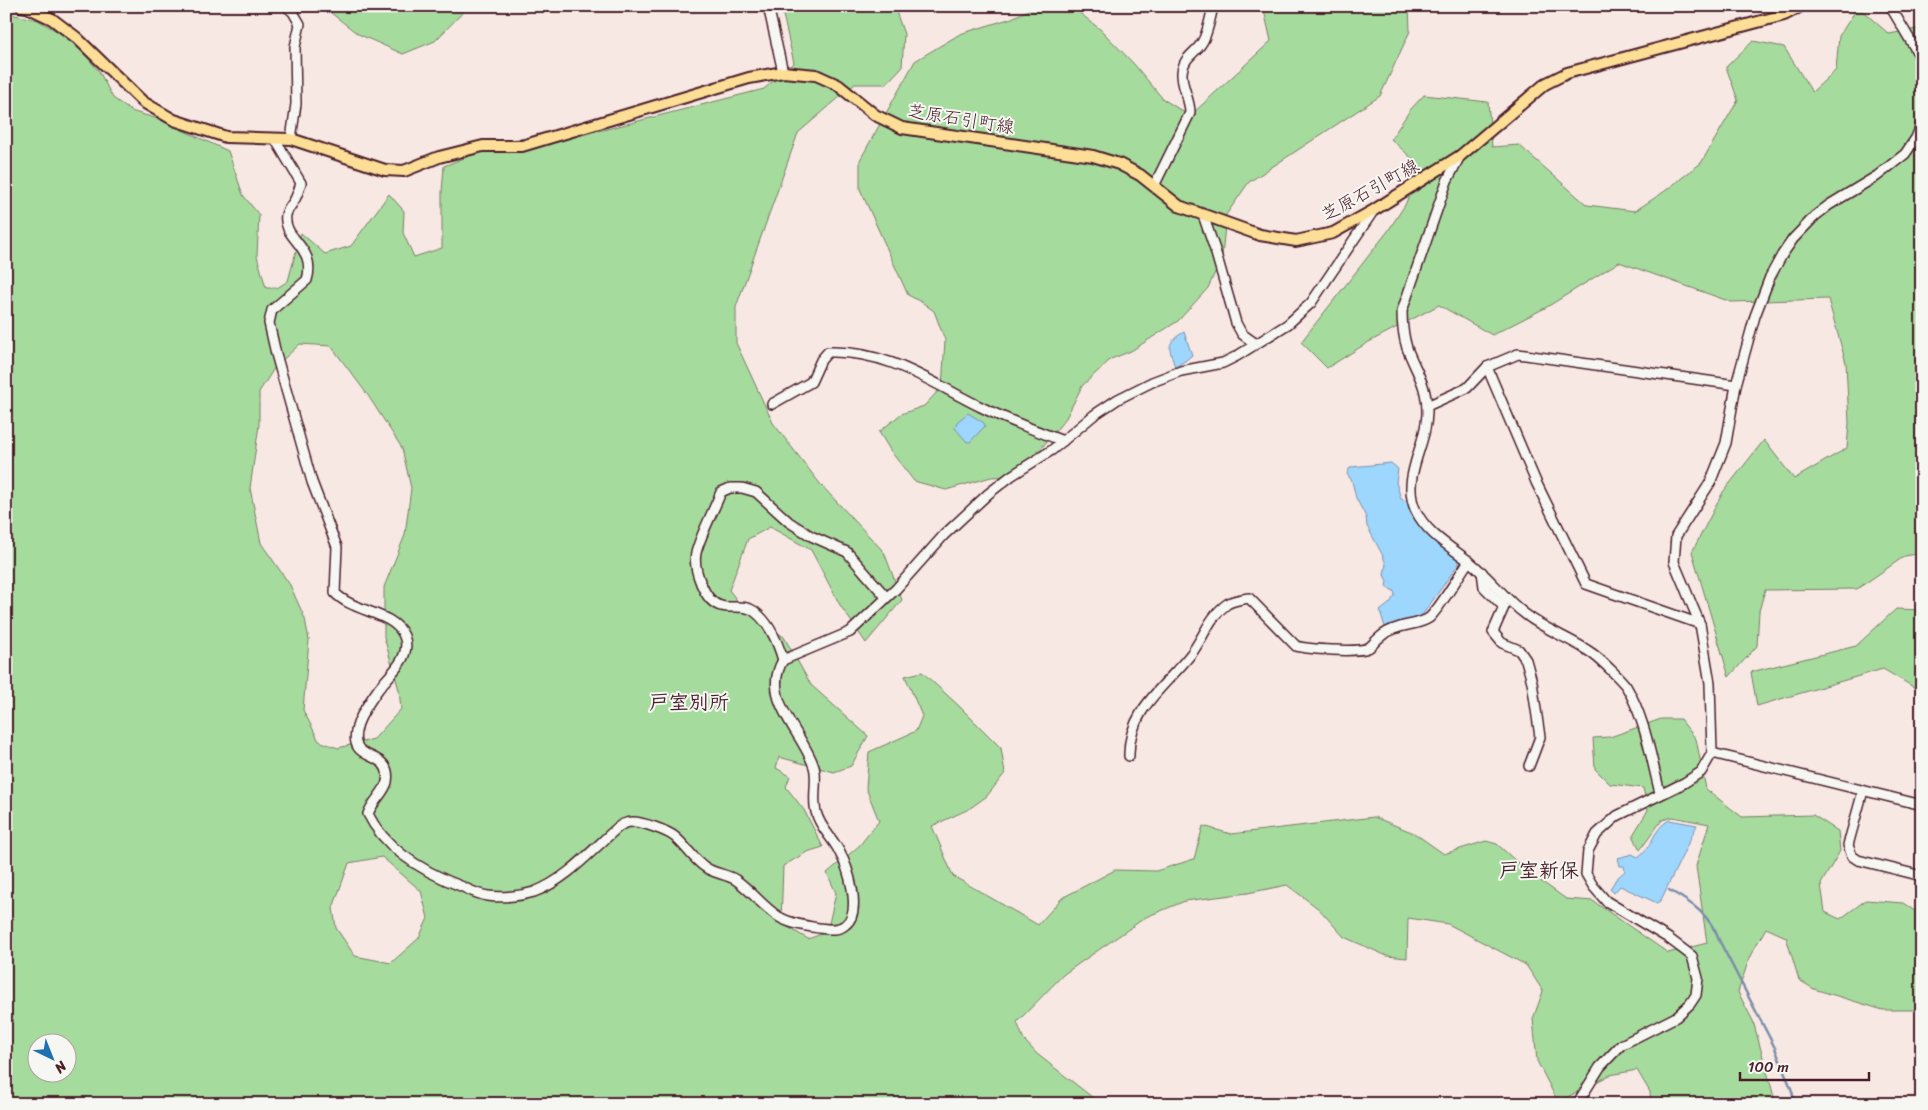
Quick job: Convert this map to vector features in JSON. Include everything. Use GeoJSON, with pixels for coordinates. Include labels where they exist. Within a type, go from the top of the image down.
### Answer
{"type":"FeatureCollection","features":[{"type":"Feature","properties":{"kind":"main road","name":"芝原石引町線"},"geometry":{"type":"LineString","coordinates":[[21,6],[27,7],[58,24],[77,38],[142,102],[174,120],[226,137],[291,139],[385,170],[404,171],[439,157],[483,146],[522,146],[548,140],[749,78],[783,72],[816,75],[838,85],[875,115],[902,128],[1094,156],[1119,164],[1140,175],[1179,206],[1260,235],[1296,241],[1333,233],[1374,210],[1460,156],[1545,84],[1567,73],[1784,15],[1802,6]]}},
{"type":"Feature","properties":{"kind":"street"},"geometry":{"type":"LineString","coordinates":[[286,6],[293,12],[300,24],[295,47],[296,104],[291,139]]}},
{"type":"Feature","properties":{"kind":"street"},"geometry":{"type":"LineString","coordinates":[[768,6],[783,72]]}},
{"type":"Feature","properties":{"kind":"street"},"geometry":{"type":"LineString","coordinates":[[1154,186],[1190,113],[1190,103],[1183,86],[1182,71],[1186,58],[1202,43],[1213,6]]}},
{"type":"Feature","properties":{"kind":"street"},"geometry":{"type":"LineString","coordinates":[[1890,6],[1919,55],[1922,65]]}},
{"type":"Feature","properties":{"kind":"street"},"geometry":{"type":"LineString","coordinates":[[1577,1104],[1600,1067],[1621,1045],[1676,1017],[1690,1004],[1696,995],[1698,978],[1692,956],[1668,938],[1606,901],[1593,886],[1586,874],[1588,851],[1597,834],[1617,816],[1660,793],[1684,783],[1701,772],[1712,753],[1710,683],[1700,624],[1674,562],[1676,536],[1710,483],[1726,443],[1736,385],[1755,316],[1770,277],[1793,239],[1815,216],[1829,205],[1877,176],[1905,154],[1916,138],[1922,123]]}},
{"type":"Feature","properties":{"kind":"street"},"geometry":{"type":"LineString","coordinates":[[275,140],[301,183],[286,213],[286,228],[302,248],[310,262],[308,280],[272,310],[269,323],[312,482],[337,547],[335,593],[342,600],[353,606],[377,614],[392,622],[404,634],[406,644],[401,662],[378,690],[361,717],[354,741],[357,748],[368,756],[381,760],[386,767],[387,782],[384,789],[371,805],[368,814],[374,827],[390,844],[436,877],[488,896],[534,892],[564,876],[620,825],[634,822],[653,826],[674,836],[703,866],[713,872],[733,878],[780,918],[802,926],[824,929],[844,926],[851,918],[854,901],[850,878],[839,849],[821,826],[816,812],[814,796],[815,769],[804,744],[796,734],[781,707],[775,681],[777,670],[783,660],[850,632],[896,589],[944,535],[988,494],[1063,441],[1094,415],[1152,382],[1182,371],[1223,362],[1237,356],[1288,324],[1311,303],[1374,210]]}},
{"type":"Feature","properties":{"kind":"street"},"geometry":{"type":"LineString","coordinates":[[1460,156],[1447,181],[1402,311],[1402,327],[1408,349],[1423,382],[1427,406],[1420,446],[1411,479],[1411,496],[1415,510],[1421,520],[1441,541],[1482,572],[1496,589],[1526,614],[1587,650],[1625,684],[1646,736],[1660,793]]}},
{"type":"Feature","properties":{"kind":"street"},"geometry":{"type":"LineString","coordinates":[[1203,215],[1236,323],[1242,334],[1256,344]]}},
{"type":"Feature","properties":{"kind":"street"},"geometry":{"type":"LineString","coordinates":[[772,404],[811,382],[821,360],[828,352],[860,353],[917,373],[989,411],[1063,441]]}},
{"type":"Feature","properties":{"kind":"street"},"geometry":{"type":"LineString","coordinates":[[1427,406],[1467,388],[1487,367],[1518,354],[1736,385]]}},
{"type":"Feature","properties":{"kind":"street"},"geometry":{"type":"LineString","coordinates":[[1487,367],[1536,482],[1586,584],[1700,624]]}},
{"type":"Feature","properties":{"kind":"street"},"geometry":{"type":"LineString","coordinates":[[783,660],[780,649],[766,622],[754,610],[745,607],[719,606],[708,597],[698,576],[696,554],[721,492],[730,488],[756,492],[789,522],[811,536],[847,552],[886,597]]}},
{"type":"Feature","properties":{"kind":"street"},"geometry":{"type":"LineString","coordinates":[[1129,756],[1129,747],[1136,719],[1146,704],[1191,654],[1212,619],[1228,604],[1249,598],[1296,646],[1316,647],[1322,650],[1350,651],[1368,648],[1381,636],[1400,627],[1413,625],[1430,617],[1469,561]]}},
{"type":"Feature","properties":{"kind":"street"},"geometry":{"type":"LineString","coordinates":[[1482,572],[1484,587],[1504,607],[1492,632],[1502,642],[1520,650],[1526,660],[1532,682],[1540,737],[1529,766]]}},
{"type":"Feature","properties":{"kind":"street"},"geometry":{"type":"LineString","coordinates":[[1712,753],[1922,805]]}},
{"type":"Feature","properties":{"kind":"street"},"geometry":{"type":"LineString","coordinates":[[1864,791],[1848,845],[1852,856],[1858,860],[1922,876]]}},
{"type":"Feature","properties":{"kind":"green space"},"geometry":{"type":"Polygon","coordinates":[[[322,6],[469,6],[435,41],[403,54],[358,34],[322,6]]]}},
{"type":"Feature","properties":{"kind":"green space"},"geometry":{"type":"Polygon","coordinates":[[[781,6],[894,6],[904,34],[902,67],[886,84],[855,84],[798,133],[736,307],[736,343],[773,423],[821,485],[884,552],[902,600],[866,643],[840,605],[811,550],[770,527],[748,539],[729,590],[746,612],[784,637],[811,685],[868,736],[851,766],[834,772],[779,757],[776,768],[790,776],[786,787],[804,810],[823,847],[807,852],[783,866],[781,923],[808,939],[827,932],[836,893],[827,873],[859,846],[879,821],[866,788],[869,752],[916,731],[922,716],[905,676],[922,672],[1001,748],[1005,773],[987,796],[969,809],[932,826],[953,876],[1038,925],[1062,898],[1115,870],[1156,871],[1194,859],[1203,826],[1231,834],[1374,817],[1414,833],[1444,854],[1486,841],[1497,844],[1527,871],[1566,899],[1593,901],[1668,953],[1707,943],[1696,866],[1709,824],[1673,817],[1662,820],[1640,850],[1633,835],[1648,810],[1643,788],[1610,784],[1595,769],[1593,738],[1610,737],[1661,719],[1680,719],[1696,739],[1706,789],[1742,817],[1813,815],[1838,831],[1840,851],[1821,884],[1825,912],[1840,919],[1866,900],[1903,903],[1922,916],[1922,1010],[1883,1010],[1814,989],[1799,980],[1786,937],[1766,928],[1750,956],[1738,992],[1753,1021],[1776,1104],[1651,1104],[1650,1092],[1637,1070],[1610,1075],[1558,1102],[1537,1061],[1533,1019],[1543,991],[1526,965],[1448,924],[1408,918],[1407,958],[1387,956],[1344,937],[1319,909],[1287,885],[1248,893],[1185,901],[1146,917],[1064,974],[1017,1022],[1024,1040],[1037,1054],[1097,1101],[1098,1104],[6,1104],[6,13],[38,20],[73,41],[99,71],[113,98],[131,111],[158,119],[228,151],[243,195],[259,215],[257,256],[266,288],[277,288],[288,281],[301,233],[325,254],[351,246],[389,194],[404,211],[403,233],[414,257],[442,248],[444,166],[509,140],[603,130],[764,89],[794,63],[781,6]],[[300,344],[275,367],[259,392],[259,425],[250,488],[261,543],[290,585],[305,619],[309,640],[303,710],[319,741],[338,748],[374,739],[401,709],[399,690],[384,637],[384,587],[405,535],[411,488],[402,448],[367,394],[331,346],[300,344]],[[382,857],[349,863],[333,908],[336,928],[355,956],[391,963],[419,938],[428,918],[421,891],[382,857]]]}},
{"type":"Feature","properties":{"kind":"green space"},"geometry":{"type":"Polygon","coordinates":[[[1036,6],[1071,6],[1101,30],[1133,63],[1163,99],[1190,116],[1271,41],[1263,6],[1409,6],[1410,31],[1380,96],[1249,182],[1226,215],[1222,257],[1208,288],[1178,321],[1131,351],[1111,359],[1082,386],[1066,418],[1039,451],[1011,476],[991,477],[946,490],[914,481],[892,453],[879,432],[901,414],[924,406],[942,387],[945,340],[934,311],[908,295],[860,189],[860,160],[915,61],[960,34],[1012,18],[1036,6]]]}},
{"type":"Feature","properties":{"kind":"green space"},"geometry":{"type":"Polygon","coordinates":[[[1858,7],[1889,34],[1922,28],[1922,553],[1905,556],[1857,589],[1765,590],[1759,611],[1757,646],[1729,677],[1692,552],[1723,492],[1764,440],[1794,479],[1847,448],[1849,423],[1846,363],[1828,299],[1731,302],[1619,262],[1547,307],[1492,335],[1439,305],[1367,343],[1327,368],[1301,342],[1388,231],[1405,205],[1421,167],[1391,139],[1410,110],[1424,95],[1488,102],[1492,147],[1519,145],[1587,205],[1635,211],[1701,163],[1738,100],[1726,67],[1753,41],[1784,47],[1812,92],[1836,70],[1839,36],[1858,7]]]}},
{"type":"Feature","properties":{"kind":"green space"},"geometry":{"type":"Polygon","coordinates":[[[1896,609],[1922,610],[1922,692],[1883,669],[1757,706],[1751,672],[1856,646],[1896,609]]]}},
{"type":"Feature","properties":{"kind":"water"},"geometry":{"type":"Polygon","coordinates":[[[1184,332],[1192,355],[1175,367],[1170,346],[1174,339],[1184,332]]]}},
{"type":"Feature","properties":{"kind":"water"},"geometry":{"type":"Polygon","coordinates":[[[968,413],[984,423],[985,426],[970,442],[967,442],[955,428],[957,422],[968,413]]]}},
{"type":"Feature","properties":{"kind":"water"},"geometry":{"type":"Polygon","coordinates":[[[1391,463],[1398,469],[1396,482],[1401,499],[1407,501],[1415,520],[1435,543],[1462,559],[1423,614],[1415,619],[1385,627],[1380,611],[1390,603],[1395,595],[1394,591],[1386,587],[1387,581],[1384,575],[1386,564],[1367,526],[1366,517],[1356,498],[1352,481],[1347,474],[1352,467],[1391,463]]]}},
{"type":"Feature","properties":{"kind":"water"},"geometry":{"type":"Polygon","coordinates":[[[1669,820],[1697,825],[1661,900],[1657,903],[1620,886],[1614,893],[1610,889],[1616,879],[1625,871],[1624,866],[1620,866],[1618,858],[1632,854],[1638,857],[1647,848],[1659,828],[1669,820]]]}},
{"type":"Feature","properties":{"kind":"waterway"},"geometry":{"type":"LineString","coordinates":[[1669,890],[1699,910],[1711,923],[1775,1048],[1792,1091],[1795,1104]]}},
{"type":"Feature","properties":{"kind":"district","name":"戸室別所"},"geometry":{"type":"Point","coordinates":[689,702]}},
{"type":"Feature","properties":{"kind":"district","name":"戸室新保"},"geometry":{"type":"Point","coordinates":[1539,870]}}]}
